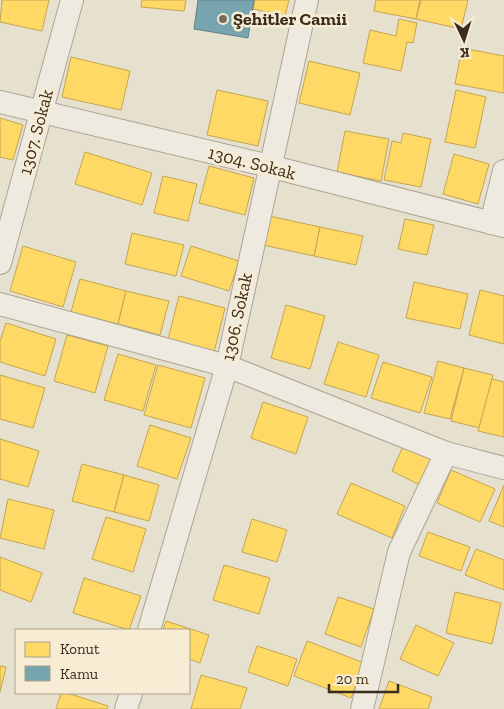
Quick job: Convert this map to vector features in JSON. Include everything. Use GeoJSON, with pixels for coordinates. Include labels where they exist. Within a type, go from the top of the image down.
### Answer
{"type":"FeatureCollection","features":[{"type":"Feature","properties":{"kind":"street","name":"1307. Sokak"},"geometry":{"type":"LineString","coordinates":[[0,263],[72,0]]}},
{"type":"Feature","properties":{"kind":"street","name":"1306. Sokak"},"geometry":{"type":"LineString","coordinates":[[150,629],[227,366],[269,166],[307,0]]}},
{"type":"Feature","properties":{"kind":"street","name":"1304. Sokak"},"geometry":{"type":"LineString","coordinates":[[0,102],[269,166],[498,225]]}},
{"type":"Feature","properties":{"kind":"street"},"geometry":{"type":"LineString","coordinates":[[498,225],[504,171]]}},
{"type":"Feature","properties":{"kind":"street"},"geometry":{"type":"LineString","coordinates":[[0,304],[227,366],[446,453],[504,468]]}},
{"type":"Feature","properties":{"kind":"street"},"geometry":{"type":"LineString","coordinates":[[362,709],[399,552],[446,453]]}},
{"type":"Feature","properties":{"kind":"street"},"geometry":{"type":"LineString","coordinates":[[126,709],[131,694]]}},
{"type":"Feature","properties":{"kind":"building: Konut"},"geometry":{"type":"Polygon","coordinates":[[[2,0],[49,0],[42,31],[0,22],[2,0]]]}},
{"type":"Feature","properties":{"kind":"building: Konut"},"geometry":{"type":"Polygon","coordinates":[[[142,0],[186,0],[184,11],[141,7],[142,0]]]}},
{"type":"Feature","properties":{"kind":"building: Konut"},"geometry":{"type":"Polygon","coordinates":[[[255,0],[289,0],[285,16],[253,9],[255,0]]]}},
{"type":"Feature","properties":{"kind":"building: Konut"},"geometry":{"type":"Polygon","coordinates":[[[376,0],[420,0],[416,19],[374,11],[376,0]]]}},
{"type":"Feature","properties":{"kind":"building: Konut"},"geometry":{"type":"Polygon","coordinates":[[[421,0],[468,0],[461,29],[416,19],[421,0]]]}},
{"type":"Feature","properties":{"kind":"building: Konut"},"geometry":{"type":"Polygon","coordinates":[[[399,19],[417,23],[413,43],[407,42],[401,71],[363,63],[370,30],[396,36],[399,19]]]}},
{"type":"Feature","properties":{"kind":"building: Konut"},"geometry":{"type":"Polygon","coordinates":[[[462,48],[504,56],[504,93],[455,84],[462,48]]]}},
{"type":"Feature","properties":{"kind":"building: Konut"},"geometry":{"type":"Polygon","coordinates":[[[71,57],[130,71],[121,110],[62,97],[71,57]]]}},
{"type":"Feature","properties":{"kind":"building: Konut"},"geometry":{"type":"Polygon","coordinates":[[[309,61],[360,73],[350,115],[299,103],[309,61]]]}},
{"type":"Feature","properties":{"kind":"building: Konut"},"geometry":{"type":"Polygon","coordinates":[[[217,90],[268,101],[258,146],[207,135],[217,90]]]}},
{"type":"Feature","properties":{"kind":"building: Konut"},"geometry":{"type":"Polygon","coordinates":[[[456,90],[486,97],[475,148],[445,142],[456,90]]]}},
{"type":"Feature","properties":{"kind":"building: Konut"},"geometry":{"type":"Polygon","coordinates":[[[0,118],[23,125],[13,160],[0,157],[0,118]]]}},
{"type":"Feature","properties":{"kind":"building: Konut"},"geometry":{"type":"Polygon","coordinates":[[[345,131],[389,139],[381,181],[337,172],[345,131]]]}},
{"type":"Feature","properties":{"kind":"building: Konut"},"geometry":{"type":"Polygon","coordinates":[[[403,133],[431,139],[421,187],[384,180],[392,141],[401,143],[403,133]]]}},
{"type":"Feature","properties":{"kind":"building: Konut"},"geometry":{"type":"Polygon","coordinates":[[[85,152],[152,173],[142,205],[75,184],[85,152]]]}},
{"type":"Feature","properties":{"kind":"building: Konut"},"geometry":{"type":"Polygon","coordinates":[[[454,154],[489,164],[478,204],[443,194],[454,154]]]}},
{"type":"Feature","properties":{"kind":"building: Konut"},"geometry":{"type":"Polygon","coordinates":[[[209,166],[254,178],[245,215],[199,203],[209,166]]]}},
{"type":"Feature","properties":{"kind":"building: Konut"},"geometry":{"type":"Polygon","coordinates":[[[163,176],[197,184],[188,221],[154,213],[163,176]]]}},
{"type":"Feature","properties":{"kind":"building: Konut"},"geometry":{"type":"Polygon","coordinates":[[[269,216],[320,227],[314,256],[263,245],[269,216]]]}},
{"type":"Feature","properties":{"kind":"building: Konut"},"geometry":{"type":"Polygon","coordinates":[[[405,219],[434,225],[427,255],[398,249],[405,219]]]}},
{"type":"Feature","properties":{"kind":"building: Konut"},"geometry":{"type":"Polygon","coordinates":[[[320,227],[363,236],[356,265],[314,256],[320,227]]]}},
{"type":"Feature","properties":{"kind":"building: Konut"},"geometry":{"type":"Polygon","coordinates":[[[132,233],[184,245],[176,276],[125,264],[132,233]]]}},
{"type":"Feature","properties":{"kind":"building: Konut"},"geometry":{"type":"Polygon","coordinates":[[[23,246],[76,262],[63,307],[10,291],[23,246]]]}},
{"type":"Feature","properties":{"kind":"building: Konut"},"geometry":{"type":"Polygon","coordinates":[[[191,246],[239,261],[229,291],[181,276],[191,246]]]}},
{"type":"Feature","properties":{"kind":"building: Konut"},"geometry":{"type":"Polygon","coordinates":[[[80,279],[126,291],[118,324],[71,312],[80,279]]]}},
{"type":"Feature","properties":{"kind":"building: Konut"},"geometry":{"type":"Polygon","coordinates":[[[414,282],[468,294],[460,329],[406,318],[414,282]]]}},
{"type":"Feature","properties":{"kind":"building: Konut"},"geometry":{"type":"Polygon","coordinates":[[[480,290],[504,296],[504,344],[469,335],[480,290]]]}},
{"type":"Feature","properties":{"kind":"building: Konut"},"geometry":{"type":"Polygon","coordinates":[[[126,291],[169,301],[160,335],[118,324],[126,291]]]}},
{"type":"Feature","properties":{"kind":"building: Konut"},"geometry":{"type":"Polygon","coordinates":[[[179,296],[225,308],[214,352],[168,339],[179,296]]]}},
{"type":"Feature","properties":{"kind":"building: Konut"},"geometry":{"type":"Polygon","coordinates":[[[286,305],[325,316],[310,369],[271,358],[286,305]]]}},
{"type":"Feature","properties":{"kind":"building: Konut"},"geometry":{"type":"Polygon","coordinates":[[[6,323],[56,339],[45,376],[0,362],[0,341],[6,323]]]}},
{"type":"Feature","properties":{"kind":"building: Konut"},"geometry":{"type":"Polygon","coordinates":[[[67,335],[108,346],[95,393],[54,381],[67,335]]]}},
{"type":"Feature","properties":{"kind":"building: Konut"},"geometry":{"type":"Polygon","coordinates":[[[338,342],[379,355],[366,397],[324,384],[338,342]]]}},
{"type":"Feature","properties":{"kind":"building: Konut"},"geometry":{"type":"Polygon","coordinates":[[[118,354],[156,365],[143,411],[104,400],[118,354]]]}},
{"type":"Feature","properties":{"kind":"building: Konut"},"geometry":{"type":"Polygon","coordinates":[[[438,361],[464,368],[450,419],[424,413],[438,361]]]}},
{"type":"Feature","properties":{"kind":"building: Konut"},"geometry":{"type":"Polygon","coordinates":[[[383,362],[432,377],[420,413],[371,398],[383,362]]]}},
{"type":"Feature","properties":{"kind":"building: Konut"},"geometry":{"type":"Polygon","coordinates":[[[158,365],[205,378],[191,428],[144,415],[158,365]]]}},
{"type":"Feature","properties":{"kind":"building: Konut"},"geometry":{"type":"Polygon","coordinates":[[[464,368],[493,375],[480,428],[451,421],[464,368]]]}},
{"type":"Feature","properties":{"kind":"building: Konut"},"geometry":{"type":"Polygon","coordinates":[[[0,375],[45,388],[33,428],[0,419],[0,375]]]}},
{"type":"Feature","properties":{"kind":"building: Konut"},"geometry":{"type":"Polygon","coordinates":[[[492,379],[504,382],[504,437],[478,431],[492,379]]]}},
{"type":"Feature","properties":{"kind":"building: Konut"},"geometry":{"type":"Polygon","coordinates":[[[263,402],[308,417],[296,454],[251,438],[263,402]]]}},
{"type":"Feature","properties":{"kind":"building: Konut"},"geometry":{"type":"Polygon","coordinates":[[[150,425],[191,438],[177,479],[137,466],[150,425]]]}},
{"type":"Feature","properties":{"kind":"building: Konut"},"geometry":{"type":"Polygon","coordinates":[[[0,439],[39,451],[28,487],[0,479],[0,439]]]}},
{"type":"Feature","properties":{"kind":"building: Konut"},"geometry":{"type":"Polygon","coordinates":[[[404,444],[435,458],[422,486],[392,471],[404,444]]]}},
{"type":"Feature","properties":{"kind":"building: Konut"},"geometry":{"type":"Polygon","coordinates":[[[82,464],[124,475],[114,512],[72,501],[82,464]]]}},
{"type":"Feature","properties":{"kind":"building: Konut"},"geometry":{"type":"Polygon","coordinates":[[[451,470],[495,489],[480,522],[437,503],[451,470]]]}},
{"type":"Feature","properties":{"kind":"building: Konut"},"geometry":{"type":"Polygon","coordinates":[[[124,475],[159,485],[149,521],[114,512],[124,475]]]}},
{"type":"Feature","properties":{"kind":"building: Konut"},"geometry":{"type":"Polygon","coordinates":[[[351,483],[405,506],[392,538],[337,514],[351,483]]]}},
{"type":"Feature","properties":{"kind":"building: Konut"},"geometry":{"type":"Polygon","coordinates":[[[504,485],[504,527],[489,521],[504,485]]]}},
{"type":"Feature","properties":{"kind":"building: Konut"},"geometry":{"type":"Polygon","coordinates":[[[8,499],[54,510],[44,549],[0,538],[8,499]]]}},
{"type":"Feature","properties":{"kind":"building: Konut"},"geometry":{"type":"Polygon","coordinates":[[[106,517],[146,529],[133,572],[92,559],[106,517]]]}},
{"type":"Feature","properties":{"kind":"building: Konut"},"geometry":{"type":"Polygon","coordinates":[[[252,519],[287,530],[277,562],[242,552],[252,519]]]}},
{"type":"Feature","properties":{"kind":"building: Konut"},"geometry":{"type":"Polygon","coordinates":[[[428,532],[470,547],[461,571],[419,556],[428,532]]]}},
{"type":"Feature","properties":{"kind":"building: Konut"},"geometry":{"type":"Polygon","coordinates":[[[476,549],[504,560],[504,590],[465,575],[476,549]]]}},
{"type":"Feature","properties":{"kind":"building: Konut"},"geometry":{"type":"Polygon","coordinates":[[[0,557],[42,573],[31,602],[0,590],[0,557]]]}},
{"type":"Feature","properties":{"kind":"building: Konut"},"geometry":{"type":"Polygon","coordinates":[[[224,565],[270,578],[259,614],[213,600],[224,565]]]}},
{"type":"Feature","properties":{"kind":"building: Konut"},"geometry":{"type":"Polygon","coordinates":[[[84,578],[141,596],[129,629],[73,613],[84,578]]]}},
{"type":"Feature","properties":{"kind":"building: Konut"},"geometry":{"type":"Polygon","coordinates":[[[455,592],[501,603],[492,644],[446,633],[455,592]]]}},
{"type":"Feature","properties":{"kind":"building: Konut"},"geometry":{"type":"Polygon","coordinates":[[[338,597],[374,609],[361,647],[325,634],[338,597]]]}},
{"type":"Feature","properties":{"kind":"building: Konut"},"geometry":{"type":"Polygon","coordinates":[[[166,621],[209,635],[200,663],[190,659],[190,629],[163,629],[166,621]]]}},
{"type":"Feature","properties":{"kind":"building: Konut"},"geometry":{"type":"Polygon","coordinates":[[[416,625],[454,643],[438,676],[400,659],[416,625]]]}},
{"type":"Feature","properties":{"kind":"building: Konut"},"geometry":{"type":"Polygon","coordinates":[[[307,641],[364,663],[351,698],[294,676],[307,641]]]}},
{"type":"Feature","properties":{"kind":"building: Konut"},"geometry":{"type":"Polygon","coordinates":[[[257,646],[297,659],[288,686],[248,672],[257,646]]]}},
{"type":"Feature","properties":{"kind":"building: Konut"},"geometry":{"type":"Polygon","coordinates":[[[0,666],[6,667],[0,692],[0,666]]]}},
{"type":"Feature","properties":{"kind":"building: Konut"},"geometry":{"type":"Polygon","coordinates":[[[201,675],[247,688],[240,709],[191,709],[201,675]]]}},
{"type":"Feature","properties":{"kind":"building: Konut"},"geometry":{"type":"Polygon","coordinates":[[[389,681],[432,697],[428,709],[379,709],[389,681]]]}},
{"type":"Feature","properties":{"kind":"building: Konut"},"geometry":{"type":"Polygon","coordinates":[[[61,694],[70,694],[108,706],[107,709],[56,709],[61,694]]]}},
{"type":"Feature","properties":{"kind":"building: Kamu","name":"Şehitler Camii"},"geometry":{"type":"Polygon","coordinates":[[[198,0],[254,0],[248,38],[194,29],[198,0]]]}},
{"type":"Feature","properties":{"kind":"place","name":"Şehitler Camii"},"geometry":{"type":"Point","coordinates":[223,19]}}]}
